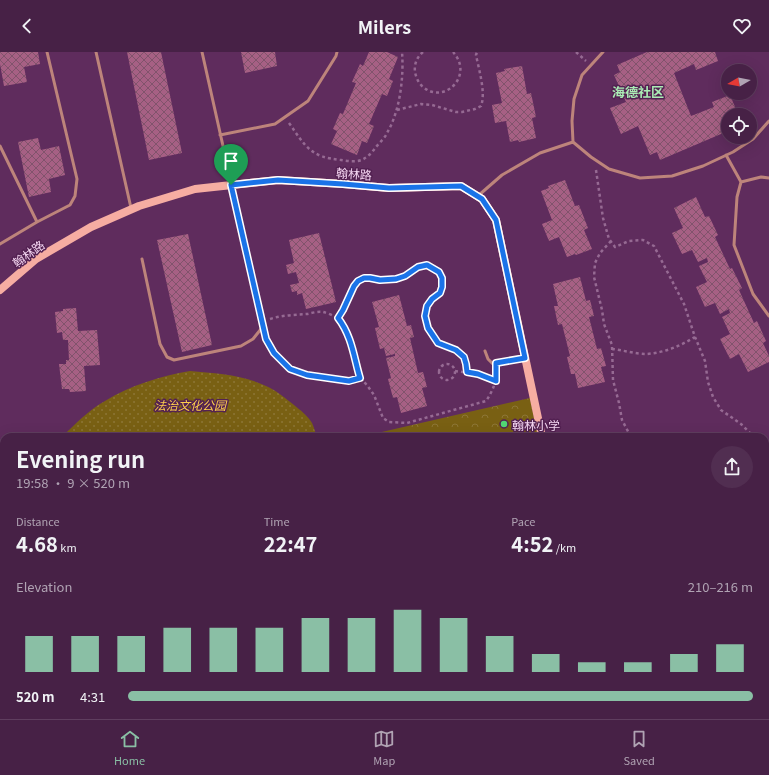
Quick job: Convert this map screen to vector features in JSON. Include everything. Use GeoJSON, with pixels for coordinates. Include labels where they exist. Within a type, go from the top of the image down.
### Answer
{"type":"FeatureCollection","features":[{"type":"Feature","properties":{"kind":"main road","name":"翰林路"},"geometry":{"type":"LineString","coordinates":[[0,290],[36,258],[91,227],[139,206],[195,189],[278,180],[389,188],[461,186],[482,199],[496,220],[541,433]]}},
{"type":"Feature","properties":{"kind":"lane"},"geometry":{"type":"LineString","coordinates":[[0,244],[37,222],[70,205],[75,196],[77,179],[47,52]]}},
{"type":"Feature","properties":{"kind":"lane"},"geometry":{"type":"LineString","coordinates":[[96,52],[131,209]]}},
{"type":"Feature","properties":{"kind":"lane"},"geometry":{"type":"LineString","coordinates":[[142,259],[160,344],[167,357],[174,360],[241,346],[253,339],[261,329],[263,325],[202,52]]}},
{"type":"Feature","properties":{"kind":"lane"},"geometry":{"type":"LineString","coordinates":[[220,135],[276,124],[308,101],[336,56],[336,52]]}},
{"type":"Feature","properties":{"kind":"lane"},"geometry":{"type":"LineString","coordinates":[[603,52],[582,75],[574,99],[572,121],[573,142],[594,159],[609,168],[640,178],[672,176],[703,166],[733,152],[753,139],[769,121]]}},
{"type":"Feature","properties":{"kind":"lane"},"geometry":{"type":"LineString","coordinates":[[478,196],[502,175],[540,153],[573,142]]}},
{"type":"Feature","properties":{"kind":"lane"},"geometry":{"type":"LineString","coordinates":[[0,146],[37,222]]}},
{"type":"Feature","properties":{"kind":"lane"},"geometry":{"type":"LineString","coordinates":[[726,155],[741,182],[737,197],[734,245],[753,294],[769,316]]}},
{"type":"Feature","properties":{"kind":"lane"},"geometry":{"type":"LineString","coordinates":[[741,182],[761,177],[769,178]]}},
{"type":"Feature","properties":{"kind":"lane"},"geometry":{"type":"LineString","coordinates":[[485,351],[488,359],[493,364],[525,358]]}},
{"type":"Feature","properties":{"kind":"path"},"geometry":{"type":"LineString","coordinates":[[285,117],[306,147],[319,156],[335,160],[353,161],[365,159],[387,134],[396,115],[401,86],[402,52]]}},
{"type":"Feature","properties":{"kind":"path"},"geometry":{"type":"LineString","coordinates":[[415,52],[421,53],[416,60],[415,68],[419,83],[425,88],[440,92],[447,90],[458,80],[460,66],[454,52]]}},
{"type":"Feature","properties":{"kind":"path"},"geometry":{"type":"LineString","coordinates":[[397,110],[420,104],[432,105],[456,112],[462,112],[482,106],[484,93],[476,55],[477,52]]}},
{"type":"Feature","properties":{"kind":"path"},"geometry":{"type":"LineString","coordinates":[[576,52],[590,66]]}},
{"type":"Feature","properties":{"kind":"path"},"geometry":{"type":"LineString","coordinates":[[594,159],[598,192],[609,239],[615,247],[629,241],[643,240],[654,246],[684,304],[705,361],[708,382],[713,397],[721,410],[750,433]]}},
{"type":"Feature","properties":{"kind":"path"},"geometry":{"type":"LineString","coordinates":[[611,241],[600,253],[595,263],[594,277],[604,324],[612,345],[613,380],[622,420],[628,433]]}},
{"type":"Feature","properties":{"kind":"path"},"geometry":{"type":"LineString","coordinates":[[338,318],[358,281],[364,278],[380,280],[396,279],[405,276],[418,267],[427,265],[439,272],[442,278],[440,293],[432,299],[427,306],[425,316],[428,328],[438,343],[456,350],[464,357],[467,372]]}},
{"type":"Feature","properties":{"kind":"path"},"geometry":{"type":"LineString","coordinates":[[360,378],[349,381],[307,375],[290,369],[274,353],[266,339],[263,325],[268,320],[275,317],[322,312],[338,318],[344,325],[351,342],[360,378],[374,395],[383,418],[389,422],[407,423],[486,401],[493,391],[496,381],[496,363]]}},
{"type":"Feature","properties":{"kind":"path"},"geometry":{"type":"LineString","coordinates":[[612,348],[644,354],[664,351],[695,337]]}},
{"type":"Feature","properties":{"kind":"path"},"geometry":{"type":"LineString","coordinates":[[448,364],[453,367],[455,371],[453,378],[448,380],[441,377],[440,372],[443,366],[448,364]]}},
{"type":"Feature","properties":{"kind":"path"},"geometry":{"type":"LineString","coordinates":[[455,371],[478,374],[496,381]]}},
{"type":"Feature","properties":{"kind":"green space","name":"法治文化公园"},"geometry":{"type":"Polygon","coordinates":[[[190,371],[238,377],[257,382],[277,392],[298,409],[311,421],[316,433],[66,433],[88,413],[115,395],[146,382],[190,371]]]}},
{"type":"Feature","properties":{"kind":"green space"},"geometry":{"type":"Polygon","coordinates":[[[530,398],[537,433],[507,432],[377,433],[530,398]]]}},
{"type":"Feature","properties":{"kind":"building"},"geometry":{"type":"Polygon","coordinates":[[[0,52],[38,52],[40,64],[24,67],[27,82],[4,86],[0,64],[0,52]]]}},
{"type":"Feature","properties":{"kind":"building"},"geometry":{"type":"Polygon","coordinates":[[[127,52],[161,52],[182,153],[149,160],[127,52]]]}},
{"type":"Feature","properties":{"kind":"building"},"geometry":{"type":"Polygon","coordinates":[[[241,52],[275,52],[277,66],[245,73],[241,52]]]}},
{"type":"Feature","properties":{"kind":"building"},"geometry":{"type":"Polygon","coordinates":[[[369,52],[387,52],[398,57],[389,79],[393,81],[387,96],[382,94],[369,124],[374,126],[367,143],[362,141],[357,155],[331,144],[337,131],[333,129],[340,113],[343,114],[356,83],[352,82],[360,64],[363,66],[369,52]]]}},
{"type":"Feature","properties":{"kind":"building"},"geometry":{"type":"Polygon","coordinates":[[[647,52],[715,52],[718,61],[696,70],[694,64],[674,73],[691,116],[714,107],[712,102],[721,98],[721,100],[732,100],[735,108],[721,108],[721,134],[660,160],[657,152],[650,155],[638,126],[621,134],[610,108],[626,102],[614,75],[620,72],[617,65],[647,52]]]}},
{"type":"Feature","properties":{"kind":"building"},"geometry":{"type":"Polygon","coordinates":[[[522,66],[527,94],[531,93],[536,117],[532,118],[536,138],[519,142],[518,140],[510,142],[506,121],[495,123],[492,105],[502,103],[496,73],[505,71],[504,69],[522,66]]]}},
{"type":"Feature","properties":{"kind":"building"},"geometry":{"type":"Polygon","coordinates":[[[38,138],[41,150],[59,146],[65,175],[49,179],[51,192],[29,197],[18,142],[38,138]]]}},
{"type":"Feature","properties":{"kind":"building"},"geometry":{"type":"Polygon","coordinates":[[[565,180],[575,206],[579,205],[588,228],[584,230],[592,249],[567,257],[559,237],[549,241],[542,224],[552,220],[541,191],[549,188],[548,186],[565,180]]]}},
{"type":"Feature","properties":{"kind":"building"},"geometry":{"type":"Polygon","coordinates":[[[696,197],[705,217],[709,216],[718,235],[715,237],[730,269],[732,268],[742,288],[739,290],[754,323],[757,321],[766,341],[763,343],[769,356],[769,362],[748,372],[739,354],[730,359],[720,339],[730,334],[722,317],[730,313],[729,309],[720,314],[715,303],[705,307],[696,287],[707,282],[699,266],[708,262],[707,258],[698,262],[692,250],[682,254],[672,233],[683,228],[674,208],[696,197]]]}},
{"type":"Feature","properties":{"kind":"building"},"geometry":{"type":"Polygon","coordinates":[[[319,233],[336,302],[306,309],[302,293],[297,295],[297,291],[292,292],[290,285],[299,283],[296,272],[288,274],[286,265],[294,263],[289,240],[319,233]]]}},
{"type":"Feature","properties":{"kind":"building"},"geometry":{"type":"Polygon","coordinates":[[[188,234],[212,345],[182,352],[157,240],[188,234]]]}},
{"type":"Feature","properties":{"kind":"building"},"geometry":{"type":"Polygon","coordinates":[[[580,277],[586,301],[590,300],[594,316],[589,317],[597,349],[601,348],[606,366],[601,367],[605,382],[578,388],[575,374],[571,374],[567,357],[570,356],[562,324],[558,325],[554,306],[558,306],[553,284],[580,277]]]}},
{"type":"Feature","properties":{"kind":"building"},"geometry":{"type":"Polygon","coordinates":[[[399,295],[407,326],[411,325],[414,337],[410,338],[418,373],[423,372],[427,387],[422,388],[427,406],[401,413],[397,397],[393,398],[388,379],[391,378],[386,358],[395,356],[395,354],[386,356],[384,348],[380,349],[375,328],[379,327],[372,302],[399,295]]]}},
{"type":"Feature","properties":{"kind":"building"},"geometry":{"type":"Polygon","coordinates":[[[76,308],[78,331],[97,330],[100,365],[84,366],[86,391],[70,392],[69,389],[62,389],[59,364],[66,364],[66,360],[69,360],[68,340],[63,340],[62,332],[57,333],[55,312],[63,311],[63,309],[76,308]]]}},
{"type":"Feature","properties":{"kind":"place","name":"翰林小学"},"geometry":{"type":"Point","coordinates":[504,424]}},
{"type":"Feature","properties":{"kind":"district","name":"海德社区"},"geometry":{"type":"Point","coordinates":[638,91]}},
{"type":"Feature","properties":{"kind":"route"},"geometry":{"type":"LineString","coordinates":[[278,180],[389,188],[461,186],[482,199],[496,220],[525,358],[496,363],[496,381],[478,374],[467,372],[464,357],[461,353],[438,343],[428,328],[425,316],[427,306],[432,299],[440,293],[442,278],[439,272],[427,265],[418,267],[405,276],[396,279],[380,280],[364,278],[358,281],[354,286],[338,318],[344,325],[351,342],[360,378],[349,381],[307,375],[290,369],[274,353],[266,339],[231,185],[278,180]]}}]}
